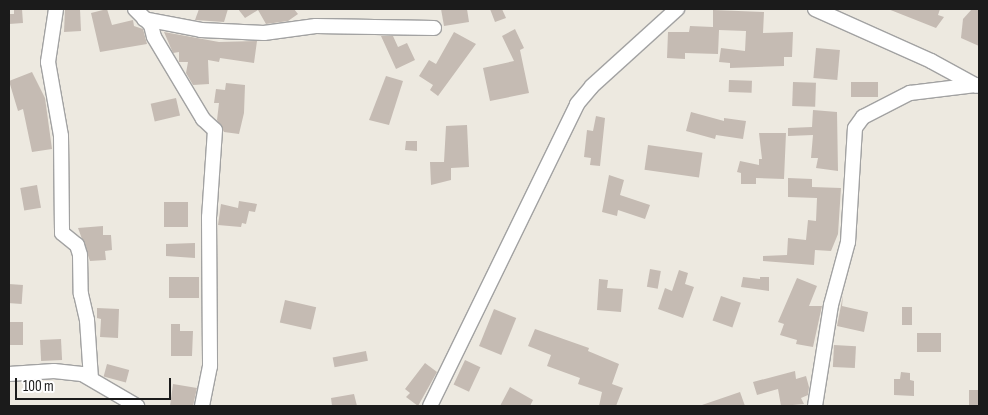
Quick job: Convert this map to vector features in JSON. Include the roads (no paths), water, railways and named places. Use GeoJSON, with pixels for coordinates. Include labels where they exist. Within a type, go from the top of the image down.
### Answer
{"type":"FeatureCollection","features":[{"type":"Feature","properties":{"kind":"street"},"geometry":{"type":"LineString","coordinates":[[56,9],[48,62],[61,136],[62,233],[72,238],[80,255],[81,294],[87,320],[90,378]]}},
{"type":"Feature","properties":{"kind":"street"},"geometry":{"type":"LineString","coordinates":[[430,406],[450,372],[577,104],[592,86],[678,9]]}},
{"type":"Feature","properties":{"kind":"street"},"geometry":{"type":"LineString","coordinates":[[815,9],[931,61],[977,86]]}},
{"type":"Feature","properties":{"kind":"street"},"geometry":{"type":"LineString","coordinates":[[140,14],[201,30],[256,33],[316,26],[434,28]]}},
{"type":"Feature","properties":{"kind":"street"},"geometry":{"type":"LineString","coordinates":[[140,14],[203,119],[215,130],[209,217],[210,366],[202,406]]}},
{"type":"Feature","properties":{"kind":"street"},"geometry":{"type":"LineString","coordinates":[[815,406],[831,304],[848,242],[855,128],[863,117],[910,94],[977,86]]}},
{"type":"Feature","properties":{"kind":"street"},"geometry":{"type":"LineString","coordinates":[[9,374],[54,371],[90,378],[137,406]]}}]}
